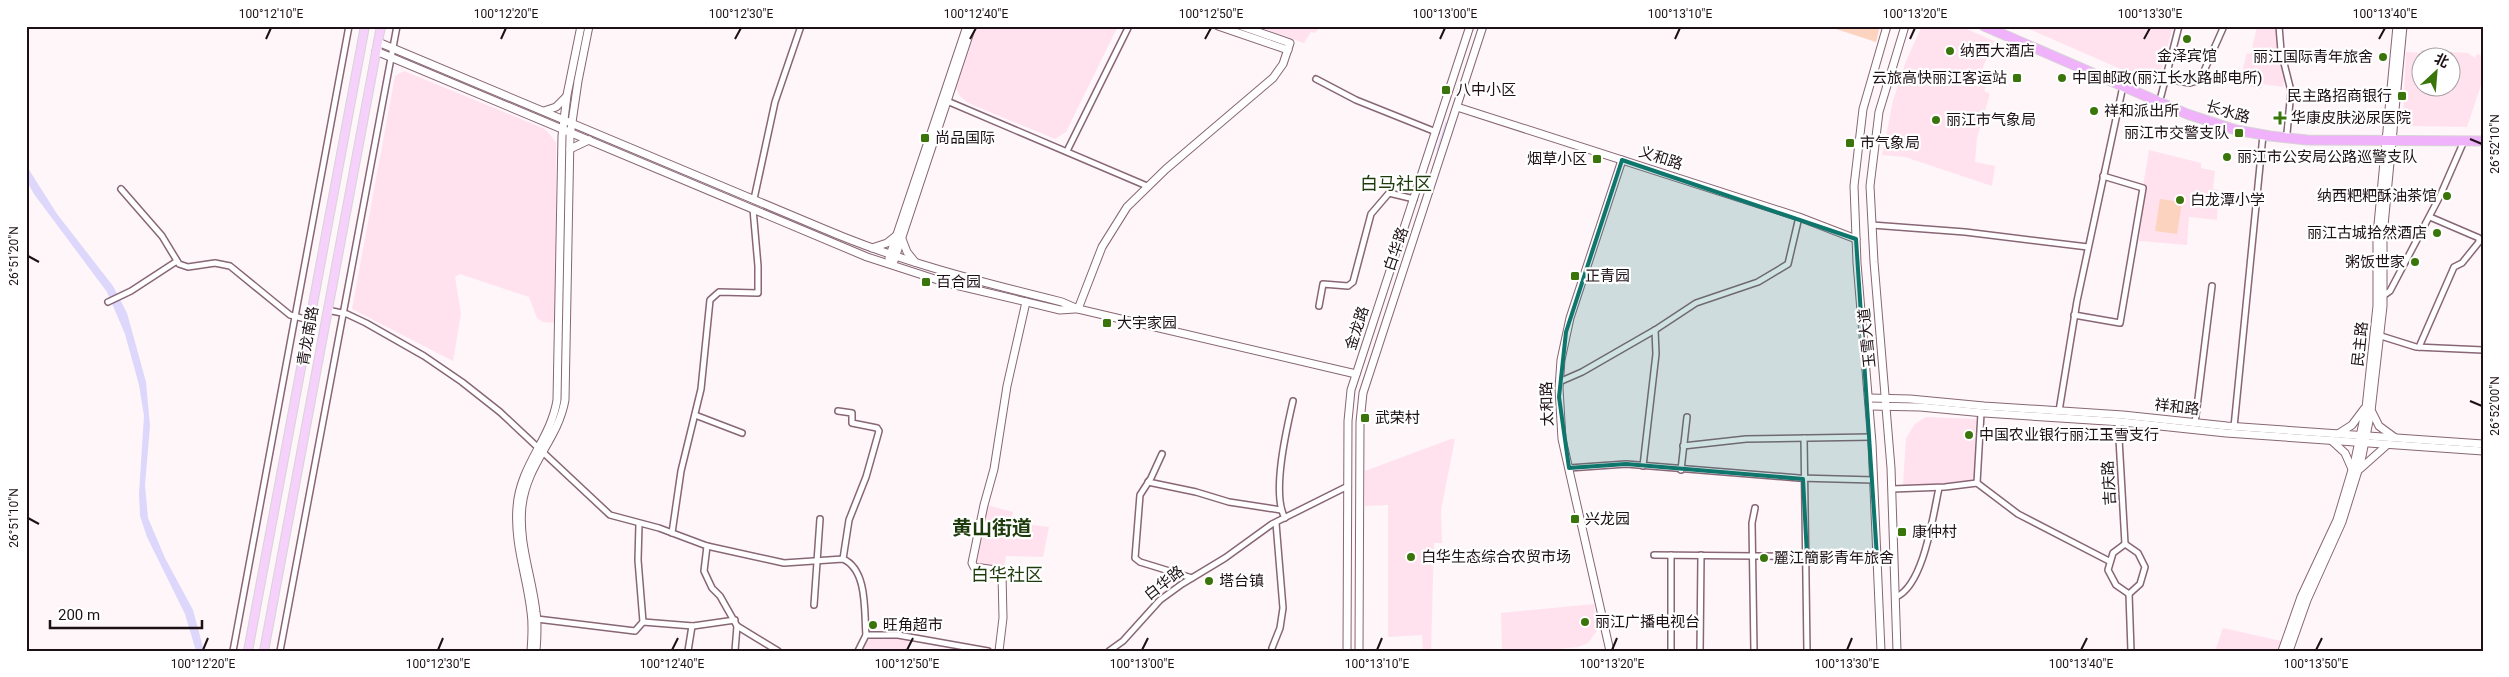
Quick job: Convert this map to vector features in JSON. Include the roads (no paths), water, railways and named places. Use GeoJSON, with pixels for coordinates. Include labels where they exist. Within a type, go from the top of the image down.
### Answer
{"type":"FeatureCollection","features":[{"type":"Feature","properties":{"kind":"highway","name":"长水路"},"geometry":{"type":"LineString","coordinates":[[1984,26],[2203,120],[2263,135],[2307,140],[2483,136]]}},
{"type":"Feature","properties":{"kind":"highway","name":"长水路"},"geometry":{"type":"LineString","coordinates":[[1999,26],[2221,120],[2287,133],[2389,139],[2483,141]]}},
{"type":"Feature","properties":{"kind":"main road","name":"青龙南路"},"geometry":{"type":"LineString","coordinates":[[248,651],[365,26]]}},
{"type":"Feature","properties":{"kind":"main road","name":"青龙南路"},"geometry":{"type":"LineString","coordinates":[[264,651],[382,26]]}},
{"type":"Feature","properties":{"kind":"main road"},"geometry":{"type":"LineString","coordinates":[[531,651],[531,612],[518,548],[517,507],[523,478],[552,423],[557,400],[562,142],[567,95],[581,26]]}},
{"type":"Feature","properties":{"kind":"main road"},"geometry":{"type":"LineString","coordinates":[[536,651],[537,619],[523,548],[522,513],[528,479],[539,450],[558,423],[565,400],[570,132],[589,26]]}},
{"type":"Feature","properties":{"kind":"main road"},"geometry":{"type":"LineString","coordinates":[[890,265],[967,26]]}},
{"type":"Feature","properties":{"kind":"main road"},"geometry":{"type":"LineString","coordinates":[[870,248],[887,243],[900,235],[972,26]]}},
{"type":"Feature","properties":{"kind":"main road"},"geometry":{"type":"LineString","coordinates":[[1218,26],[1289,46]]}},
{"type":"Feature","properties":{"kind":"main road"},"geometry":{"type":"LineString","coordinates":[[1241,26],[1289,46]]}},
{"type":"Feature","properties":{"kind":"main road","name":"金龙路"},"geometry":{"type":"LineString","coordinates":[[1347,651],[1348,410],[1356,374],[1470,26]]}},
{"type":"Feature","properties":{"kind":"main road","name":"白华路"},"geometry":{"type":"LineString","coordinates":[[1359,651],[1361,412],[1366,384],[1483,26]]}},
{"type":"Feature","properties":{"kind":"main road","name":"玉雪大道"},"geometry":{"type":"LineString","coordinates":[[1880,651],[1872,437],[1856,239],[1854,186],[1859,130],[1872,72],[1887,26]]}},
{"type":"Feature","properties":{"kind":"main road","name":"玉雪大道"},"geometry":{"type":"LineString","coordinates":[[1897,651],[1892,489],[1887,402],[1870,186],[1877,126],[1888,76],[1905,26]]}},
{"type":"Feature","properties":{"kind":"main road","name":"民主路"},"geometry":{"type":"LineString","coordinates":[[2289,651],[2304,607],[2342,522],[2363,440],[2381,336],[2383,236],[2397,26]]}},
{"type":"Feature","properties":{"kind":"main road","name":"民主路"},"geometry":{"type":"LineString","coordinates":[[2368,409],[2377,306],[2377,235],[2403,26]]}},
{"type":"Feature","properties":{"kind":"main road"},"geometry":{"type":"LineString","coordinates":[[378,42],[870,248],[919,265],[1062,302],[1078,309],[1356,374]]}},
{"type":"Feature","properties":{"kind":"main road"},"geometry":{"type":"LineString","coordinates":[[1078,309],[1107,238],[1127,207],[1147,186],[1273,78],[1283,64],[1289,46]]}},
{"type":"Feature","properties":{"kind":"main road"},"geometry":{"type":"LineString","coordinates":[[376,51],[753,210],[890,265],[947,283],[1060,310],[1078,309]]}},
{"type":"Feature","properties":{"kind":"main road"},"geometry":{"type":"LineString","coordinates":[[543,111],[556,107],[567,95]]}},
{"type":"Feature","properties":{"kind":"main road","name":"义和路"},"geometry":{"type":"LineString","coordinates":[[1457,107],[1798,217],[1856,239]]}},
{"type":"Feature","properties":{"kind":"main road"},"geometry":{"type":"LineString","coordinates":[[573,111],[587,129]]}},
{"type":"Feature","properties":{"kind":"main road"},"geometry":{"type":"LineString","coordinates":[[546,122],[562,142]]}},
{"type":"Feature","properties":{"kind":"main road"},"geometry":{"type":"LineString","coordinates":[[570,149],[589,140]]}},
{"type":"Feature","properties":{"kind":"main road","name":"太和路"},"geometry":{"type":"LineString","coordinates":[[1610,651],[1560,425],[1559,382],[1570,318],[1622,160]]}},
{"type":"Feature","properties":{"kind":"main road"},"geometry":{"type":"LineString","coordinates":[[900,235],[907,252],[919,265]]}},
{"type":"Feature","properties":{"kind":"main road"},"geometry":{"type":"LineString","coordinates":[[999,651],[1003,618],[1002,574],[996,570],[974,567],[972,563],[984,505],[994,469],[1007,386],[1026,302]]}},
{"type":"Feature","properties":{"kind":"main road","name":"祥和路"},"geometry":{"type":"LineString","coordinates":[[1869,402],[2123,415],[2234,427],[2338,434],[2388,445],[2483,451]]}},
{"type":"Feature","properties":{"kind":"main road","name":"祥和路"},"geometry":{"type":"LineString","coordinates":[[1887,402],[1981,413],[2118,421],[2226,433],[2332,441],[2397,438],[2483,444]]}},
{"type":"Feature","properties":{"kind":"main road"},"geometry":{"type":"LineString","coordinates":[[2338,434],[2356,421],[2368,409],[2379,426],[2397,438]]}},
{"type":"Feature","properties":{"kind":"main road"},"geometry":{"type":"LineString","coordinates":[[2332,441],[2345,453],[2355,470],[2388,445]]}},
{"type":"Feature","properties":{"kind":"main road","name":"民主路"},"geometry":{"type":"LineString","coordinates":[[2282,651],[2301,597],[2337,520],[2355,470]]}},
{"type":"Feature","properties":{"kind":"street"},"geometry":{"type":"LineString","coordinates":[[233,651],[349,26]]}},
{"type":"Feature","properties":{"kind":"street"},"geometry":{"type":"LineString","coordinates":[[280,651],[397,26]]}},
{"type":"Feature","properties":{"kind":"street"},"geometry":{"type":"LineString","coordinates":[[754,200],[774,102],[800,26]]}},
{"type":"Feature","properties":{"kind":"street"},"geometry":{"type":"LineString","coordinates":[[1066,152],[1129,26]]}},
{"type":"Feature","properties":{"kind":"street"},"geometry":{"type":"LineString","coordinates":[[2161,96],[2179,26]]}},
{"type":"Feature","properties":{"kind":"street"},"geometry":{"type":"LineString","coordinates":[[2165,79],[2190,83],[2200,80],[2224,26]]}},
{"type":"Feature","properties":{"kind":"street"},"geometry":{"type":"LineString","coordinates":[[2279,26],[2281,51],[2291,92],[2287,133]]}},
{"type":"Feature","properties":{"kind":"street"},"geometry":{"type":"LineString","coordinates":[[1316,79],[1356,100],[1436,132]]}},
{"type":"Feature","properties":{"kind":"street"},"geometry":{"type":"LineString","coordinates":[[2059,411],[2074,315],[2123,86]]}},
{"type":"Feature","properties":{"kind":"street"},"geometry":{"type":"LineString","coordinates":[[947,101],[1147,186]]}},
{"type":"Feature","properties":{"kind":"street"},"geometry":{"type":"LineString","coordinates":[[2234,427],[2263,135]]}},
{"type":"Feature","properties":{"kind":"street"},"geometry":{"type":"LineString","coordinates":[[2383,296],[2390,291],[2430,217],[2464,142]]}},
{"type":"Feature","properties":{"kind":"street"},"geometry":{"type":"LineString","coordinates":[[2074,315],[2120,323],[2130,276],[2143,188],[2103,176]]}},
{"type":"Feature","properties":{"kind":"street"},"geometry":{"type":"LineString","coordinates":[[121,189],[162,236],[177,261],[185,267],[215,263],[230,266],[290,315],[309,320]]}},
{"type":"Feature","properties":{"kind":"street"},"geometry":{"type":"LineString","coordinates":[[1319,306],[1323,284],[1348,286],[1353,282],[1371,214],[1389,193],[1414,199]]}},
{"type":"Feature","properties":{"kind":"street"},"geometry":{"type":"LineString","coordinates":[[672,533],[681,471],[701,389],[711,297],[719,292],[758,293],[758,266],[753,210]]}},
{"type":"Feature","properties":{"kind":"street"},"geometry":{"type":"LineString","coordinates":[[1559,382],[1582,372],[1655,330],[1696,303],[1758,282],[1788,264],[1798,217]]}},
{"type":"Feature","properties":{"kind":"street"},"geometry":{"type":"LineString","coordinates":[[2419,347],[2454,267],[2462,263],[2479,242],[2479,238],[2430,217]]}},
{"type":"Feature","properties":{"kind":"street"},"geometry":{"type":"LineString","coordinates":[[1872,225],[1965,232],[2088,247]]}},
{"type":"Feature","properties":{"kind":"street"},"geometry":{"type":"LineString","coordinates":[[108,302],[121,294],[131,291],[177,261]]}},
{"type":"Feature","properties":{"kind":"street"},"geometry":{"type":"LineString","coordinates":[[2195,423],[2212,286]]}},
{"type":"Feature","properties":{"kind":"street"},"geometry":{"type":"LineString","coordinates":[[327,310],[342,313],[366,323],[450,373],[488,402],[573,479],[602,510],[619,519],[672,533],[707,546],[784,563],[843,559],[854,566],[859,576],[866,635],[858,651]]}},
{"type":"Feature","properties":{"kind":"street"},"geometry":{"type":"LineString","coordinates":[[1644,466],[1656,354],[1655,330]]}},
{"type":"Feature","properties":{"kind":"street"},"geometry":{"type":"LineString","coordinates":[[2381,336],[2419,347],[2483,350]]}},
{"type":"Feature","properties":{"kind":"street"},"geometry":{"type":"LineString","coordinates":[[1285,518],[1281,510],[1282,453],[1293,400]]}},
{"type":"Feature","properties":{"kind":"street"},"geometry":{"type":"LineString","coordinates":[[838,411],[852,413],[852,422],[877,428],[879,431],[866,477],[849,520],[843,559]]}},
{"type":"Feature","properties":{"kind":"street"},"geometry":{"type":"LineString","coordinates":[[1977,483],[1981,413]]}},
{"type":"Feature","properties":{"kind":"street"},"geometry":{"type":"LineString","coordinates":[[695,415],[742,433]]}},
{"type":"Feature","properties":{"kind":"street"},"geometry":{"type":"LineString","coordinates":[[1681,470],[1687,417]]}},
{"type":"Feature","properties":{"kind":"street","name":"吉庆路"},"geometry":{"type":"LineString","coordinates":[[2118,421],[2125,544]]}},
{"type":"Feature","properties":{"kind":"street"},"geometry":{"type":"LineString","coordinates":[[1683,446],[1746,438],[1872,437]]}},
{"type":"Feature","properties":{"kind":"street"},"geometry":{"type":"LineString","coordinates":[[1804,438],[1803,479],[1808,556],[1808,651]]}},
{"type":"Feature","properties":{"kind":"street"},"geometry":{"type":"LineString","coordinates":[[1162,454],[1140,499],[1136,559],[1192,578]]}},
{"type":"Feature","properties":{"kind":"street"},"geometry":{"type":"LineString","coordinates":[[1569,468],[1606,464],[1803,479],[1874,480]]}},
{"type":"Feature","properties":{"kind":"street"},"geometry":{"type":"LineString","coordinates":[[1148,482],[1196,492],[1229,502],[1281,510]]}},
{"type":"Feature","properties":{"kind":"street"},"geometry":{"type":"LineString","coordinates":[[1892,489],[1939,488],[1977,483],[2018,514],[2109,561]]}},
{"type":"Feature","properties":{"kind":"street","name":"白华路"},"geometry":{"type":"LineString","coordinates":[[1109,651],[1123,641],[1160,600],[1276,522],[1348,486]]}},
{"type":"Feature","properties":{"kind":"street"},"geometry":{"type":"LineString","coordinates":[[1896,597],[1908,588],[1925,556],[1939,488]]}},
{"type":"Feature","properties":{"kind":"street"},"geometry":{"type":"LineString","coordinates":[[1754,651],[1752,523],[1755,508]]}},
{"type":"Feature","properties":{"kind":"street"},"geometry":{"type":"LineString","coordinates":[[814,604],[820,519]]}},
{"type":"Feature","properties":{"kind":"street"},"geometry":{"type":"LineString","coordinates":[[1272,648],[1280,628],[1283,608],[1276,522]]}},
{"type":"Feature","properties":{"kind":"street"},"geometry":{"type":"LineString","coordinates":[[537,619],[635,631],[643,622],[638,560],[639,524]]}},
{"type":"Feature","properties":{"kind":"street"},"geometry":{"type":"LineString","coordinates":[[2129,594],[2119,588],[2111,578],[2108,570],[2109,561],[2116,550],[2125,544],[2138,553],[2146,567],[2140,584],[2129,594],[2131,651]]}},
{"type":"Feature","properties":{"kind":"street"},"geometry":{"type":"LineString","coordinates":[[707,546],[704,570],[712,588],[736,623],[778,651]]}},
{"type":"Feature","properties":{"kind":"street"},"geometry":{"type":"LineString","coordinates":[[1654,555],[1877,557]]}},
{"type":"Feature","properties":{"kind":"street"},"geometry":{"type":"LineString","coordinates":[[1670,555],[1671,651]]}},
{"type":"Feature","properties":{"kind":"street"},"geometry":{"type":"LineString","coordinates":[[1700,651],[1701,555]]}},
{"type":"Feature","properties":{"kind":"street"},"geometry":{"type":"LineString","coordinates":[[643,622],[692,626],[736,623]]}},
{"type":"Feature","properties":{"kind":"street"},"geometry":{"type":"LineString","coordinates":[[734,651],[736,623]]}},
{"type":"Feature","properties":{"kind":"street"},"geometry":{"type":"LineString","coordinates":[[688,651],[692,626]]}},
{"type":"Feature","properties":{"kind":"street"},"geometry":{"type":"LineString","coordinates":[[866,635],[898,635],[988,651]]}},
{"type":"Feature","properties":{"kind":"waterway"},"geometry":{"type":"LineString","coordinates":[[1437,150],[1446,122]]}},
{"type":"Feature","properties":{"kind":"place","name":"金泽宾馆"},"geometry":{"type":"Point","coordinates":[2187,39]}},
{"type":"Feature","properties":{"kind":"place","name":"纳西大酒店"},"geometry":{"type":"Point","coordinates":[1950,51]}},
{"type":"Feature","properties":{"kind":"place","name":"丽江国际青年旅舍"},"geometry":{"type":"Point","coordinates":[2383,57]}},
{"type":"Feature","properties":{"kind":"place","name":"云旅高快丽江客运站"},"geometry":{"type":"Point","coordinates":[2017,78]}},
{"type":"Feature","properties":{"kind":"place","name":"中国邮政(丽江长水路邮电所)"},"geometry":{"type":"Point","coordinates":[2062,78]}},
{"type":"Feature","properties":{"kind":"place","name":"八中小区"},"geometry":{"type":"Point","coordinates":[1446,90]}},
{"type":"Feature","properties":{"kind":"place","name":"民主路招商银行"},"geometry":{"type":"Point","coordinates":[2402,96]}},
{"type":"Feature","properties":{"kind":"place","name":"祥和派出所"},"geometry":{"type":"Point","coordinates":[2094,111]}},
{"type":"Feature","properties":{"kind":"place","name":"华康皮肤泌尿医院"},"geometry":{"type":"Point","coordinates":[2280,118]}},
{"type":"Feature","properties":{"kind":"place","name":"丽江市气象局"},"geometry":{"type":"Point","coordinates":[1936,120]}},
{"type":"Feature","properties":{"kind":"place","name":"丽江市交警支队"},"geometry":{"type":"Point","coordinates":[2239,133]}},
{"type":"Feature","properties":{"kind":"place","name":"尚品国际"},"geometry":{"type":"Point","coordinates":[925,138]}},
{"type":"Feature","properties":{"kind":"place","name":"市气象局"},"geometry":{"type":"Point","coordinates":[1850,143]}},
{"type":"Feature","properties":{"kind":"place","name":"丽江市公安局公路巡警支队"},"geometry":{"type":"Point","coordinates":[2227,157]}},
{"type":"Feature","properties":{"kind":"place","name":"烟草小区"},"geometry":{"type":"Point","coordinates":[1597,159]}},
{"type":"Feature","properties":{"kind":"place","name":"纳西粑粑酥油茶馆"},"geometry":{"type":"Point","coordinates":[2447,196]}},
{"type":"Feature","properties":{"kind":"place","name":"白龙潭小学"},"geometry":{"type":"Point","coordinates":[2180,200]}},
{"type":"Feature","properties":{"kind":"place","name":"丽江古城拾然酒店"},"geometry":{"type":"Point","coordinates":[2437,233]}},
{"type":"Feature","properties":{"kind":"place","name":"粥饭世家"},"geometry":{"type":"Point","coordinates":[2415,262]}},
{"type":"Feature","properties":{"kind":"place","name":"正青园"},"geometry":{"type":"Point","coordinates":[1575,276]}},
{"type":"Feature","properties":{"kind":"place","name":"百合园"},"geometry":{"type":"Point","coordinates":[926,282]}},
{"type":"Feature","properties":{"kind":"place","name":"大宇家园"},"geometry":{"type":"Point","coordinates":[1107,323]}},
{"type":"Feature","properties":{"kind":"place","name":"武荣村"},"geometry":{"type":"Point","coordinates":[1365,418]}},
{"type":"Feature","properties":{"kind":"place","name":"中国农业银行丽江玉雪支行"},"geometry":{"type":"Point","coordinates":[1969,435]}},
{"type":"Feature","properties":{"kind":"place","name":"兴龙园"},"geometry":{"type":"Point","coordinates":[1575,519]}},
{"type":"Feature","properties":{"kind":"place","name":"康仲村"},"geometry":{"type":"Point","coordinates":[1902,532]}},
{"type":"Feature","properties":{"kind":"place","name":"白华生态综合农贸市场"},"geometry":{"type":"Point","coordinates":[1411,557]}},
{"type":"Feature","properties":{"kind":"place","name":"麗江簡影青年旅舍"},"geometry":{"type":"Point","coordinates":[1764,558]}},
{"type":"Feature","properties":{"kind":"place","name":"塔台镇"},"geometry":{"type":"Point","coordinates":[1209,581]}},
{"type":"Feature","properties":{"kind":"place","name":"丽江广播电视台"},"geometry":{"type":"Point","coordinates":[1585,622]}},
{"type":"Feature","properties":{"kind":"place","name":"旺角超市"},"geometry":{"type":"Point","coordinates":[873,625]}},
{"type":"Feature","properties":{"kind":"district","name":"白马社区"},"geometry":{"type":"Point","coordinates":[1396,183]}},
{"type":"Feature","properties":{"kind":"district","name":"黄山街道"},"geometry":{"type":"Point","coordinates":[992,528]}},
{"type":"Feature","properties":{"kind":"district","name":"白华社区"},"geometry":{"type":"Point","coordinates":[1007,574]}}]}
